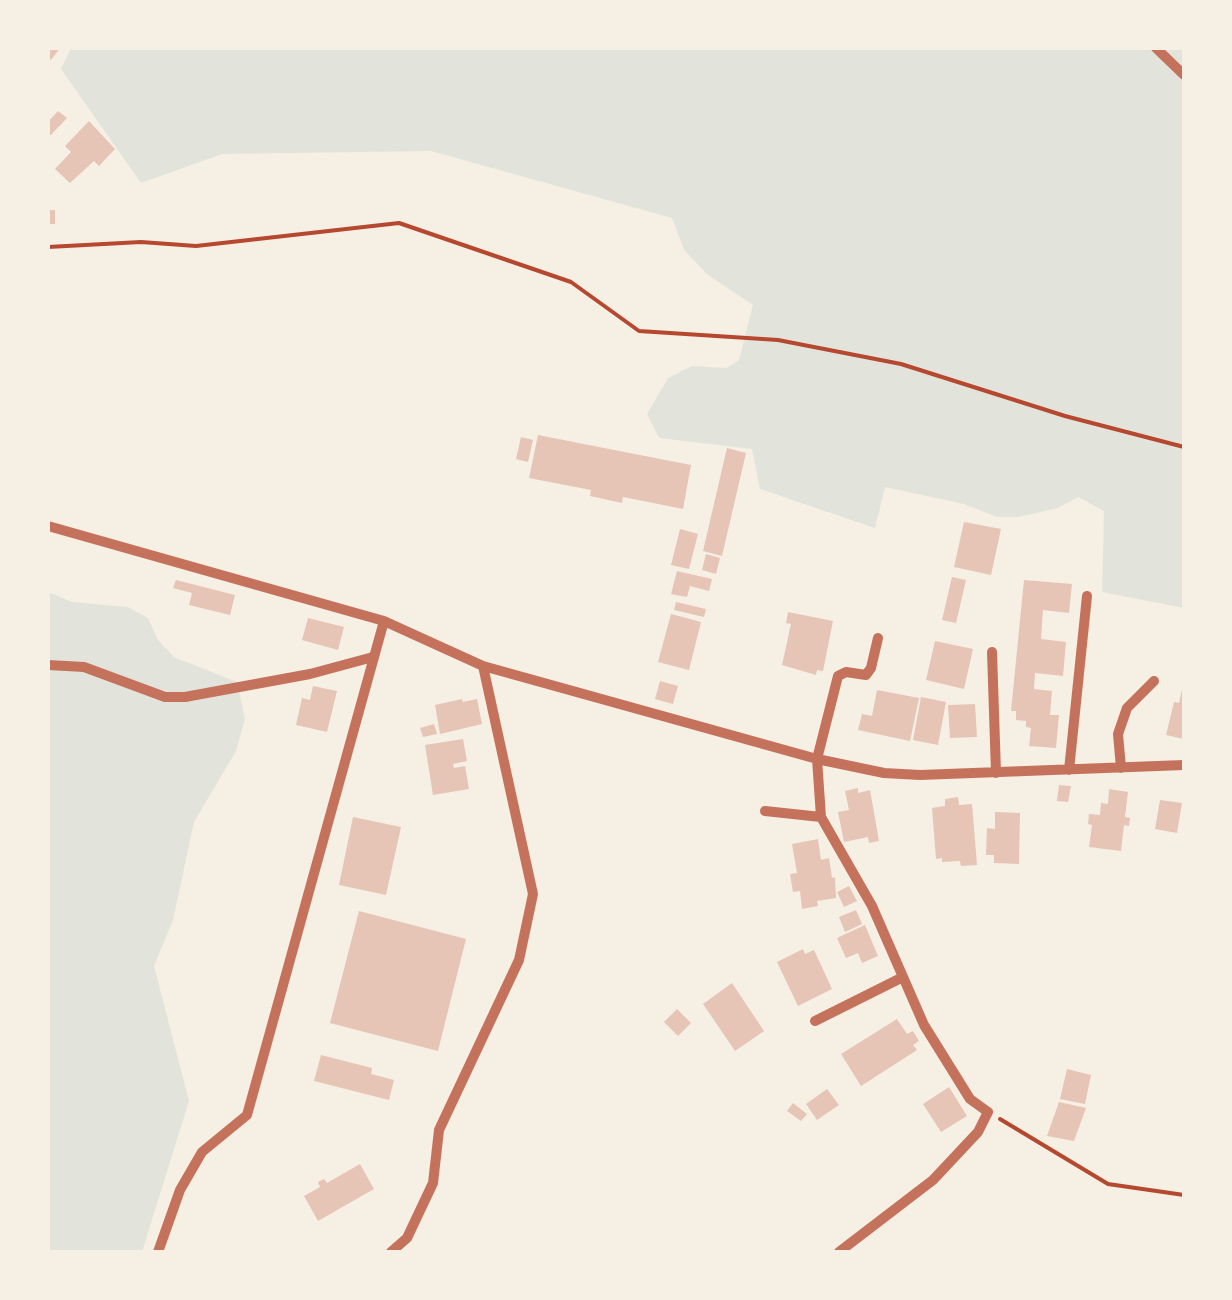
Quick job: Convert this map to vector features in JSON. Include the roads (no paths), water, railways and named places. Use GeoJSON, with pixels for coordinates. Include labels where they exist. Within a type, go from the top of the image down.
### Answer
{"type":"FeatureCollection","features":[{"type":"Feature","properties":{"kind":"street"},"geometry":{"type":"LineString","coordinates":[[1156,48],[1184,75]]}},
{"type":"Feature","properties":{"kind":"street"},"geometry":{"type":"LineString","coordinates":[[48,526],[384,621],[483,666],[816,759],[884,773],[1184,765]]}},
{"type":"Feature","properties":{"kind":"street"},"geometry":{"type":"LineString","coordinates":[[1069,770],[1087,596]]}},
{"type":"Feature","properties":{"kind":"street"},"geometry":{"type":"LineString","coordinates":[[158,1252],[180,1190],[202,1152],[247,1115],[384,621]]}},
{"type":"Feature","properties":{"kind":"street"},"geometry":{"type":"LineString","coordinates":[[839,1252],[932,1180],[978,1132],[988,1112],[970,1099],[924,1025],[872,906],[820,817],[816,759],[838,676],[846,672],[866,675],[878,638]]}},
{"type":"Feature","properties":{"kind":"street"},"geometry":{"type":"LineString","coordinates":[[992,652],[996,773]]}},
{"type":"Feature","properties":{"kind":"street"},"geometry":{"type":"LineString","coordinates":[[48,665],[84,667],[155,694],[185,698],[310,674],[374,656]]}},
{"type":"Feature","properties":{"kind":"street"},"geometry":{"type":"LineString","coordinates":[[391,1252],[407,1238],[433,1184],[439,1130],[518,960],[533,894],[483,666]]}},
{"type":"Feature","properties":{"kind":"street"},"geometry":{"type":"LineString","coordinates":[[1121,768],[1118,734],[1127,708],[1154,681]]}},
{"type":"Feature","properties":{"kind":"street"},"geometry":{"type":"LineString","coordinates":[[765,811],[820,817]]}},
{"type":"Feature","properties":{"kind":"street"},"geometry":{"type":"LineString","coordinates":[[815,1022],[903,977]]}}]}
